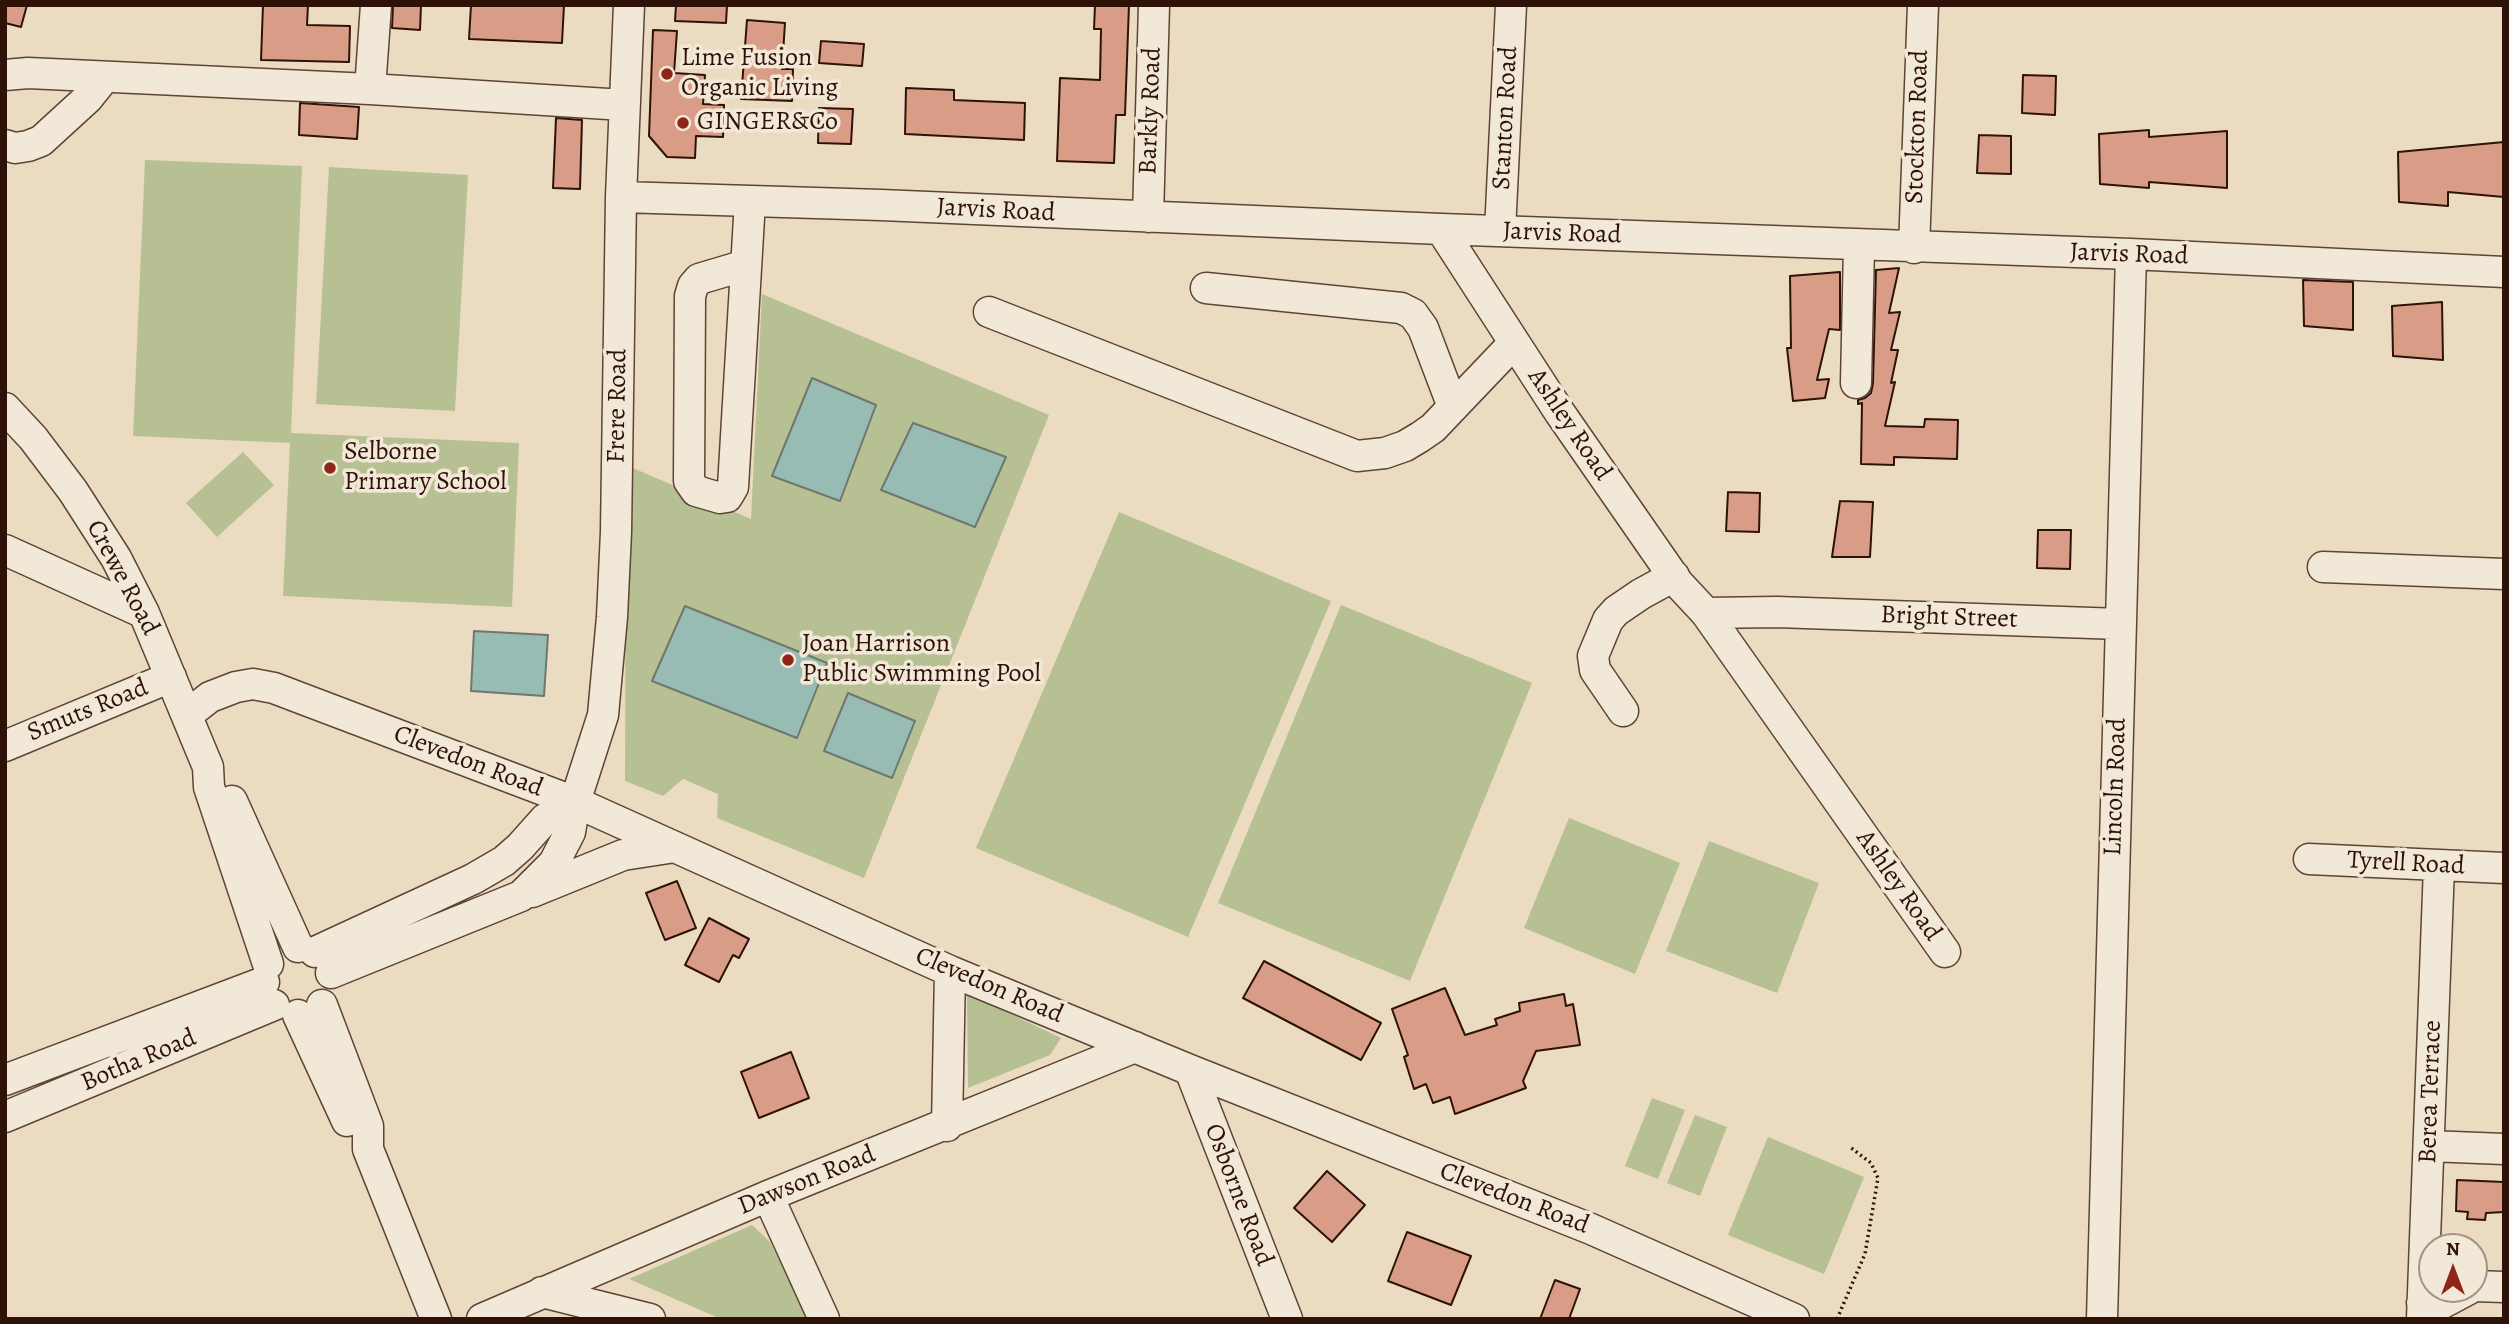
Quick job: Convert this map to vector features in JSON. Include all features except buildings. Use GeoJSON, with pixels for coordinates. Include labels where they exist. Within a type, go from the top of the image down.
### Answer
{"type":"FeatureCollection","features":[{"type":"Feature","properties":{"kind":"street"},"geometry":{"type":"LineString","coordinates":[[370,89],[376,5]]}},
{"type":"Feature","properties":{"kind":"street","name":"Frere Road"},"geometry":{"type":"LineString","coordinates":[[575,802],[603,715],[611,630],[616,518],[621,197],[629,5]]}},
{"type":"Feature","properties":{"kind":"street","name":"Barkly Road"},"geometry":{"type":"LineString","coordinates":[[1148,217],[1154,5]]}},
{"type":"Feature","properties":{"kind":"street","name":"Stanton Road"},"geometry":{"type":"LineString","coordinates":[[1500,231],[1511,5]]}},
{"type":"Feature","properties":{"kind":"street","name":"Stockton Road"},"geometry":{"type":"LineString","coordinates":[[1914,248],[1923,5]]}},
{"type":"Feature","properties":{"kind":"street"},"geometry":{"type":"LineString","coordinates":[[5,75],[370,89],[624,104]]}},
{"type":"Feature","properties":{"kind":"street"},"geometry":{"type":"LineString","coordinates":[[5,145],[15,148],[41,141],[88,98],[104,78]]}},
{"type":"Feature","properties":{"kind":"street","name":"Jarvis Road"},"geometry":{"type":"LineString","coordinates":[[621,197],[1859,246],[2131,254],[2504,272]]}},
{"type":"Feature","properties":{"kind":"street"},"geometry":{"type":"LineString","coordinates":[[746,265],[699,279],[690,296],[689,481],[696,491],[720,498],[727,497],[733,487],[750,201]]}},
{"type":"Feature","properties":{"kind":"street","name":"Ashley Road"},"geometry":{"type":"LineString","coordinates":[[1441,229],[1560,413],[1674,576],[1706,613],[1945,952]]}},
{"type":"Feature","properties":{"kind":"street"},"geometry":{"type":"LineString","coordinates":[[1856,383],[1859,246]]}},
{"type":"Feature","properties":{"kind":"street","name":"Lincoln Road"},"geometry":{"type":"LineString","coordinates":[[2102,1319],[2131,254]]}},
{"type":"Feature","properties":{"kind":"street"},"geometry":{"type":"LineString","coordinates":[[1206,288],[1401,308],[1413,314],[1423,328],[1453,407]]}},
{"type":"Feature","properties":{"kind":"street"},"geometry":{"type":"LineString","coordinates":[[989,312],[1357,456],[1385,453],[1405,446],[1433,428],[1514,343]]}},
{"type":"Feature","properties":{"kind":"street","name":"Crewe Road"},"geometry":{"type":"LineString","coordinates":[[5,408],[33,438],[73,491],[116,558],[144,613],[208,767],[209,787],[285,994],[368,1126],[368,1149],[436,1319]]}},
{"type":"Feature","properties":{"kind":"street"},"geometry":{"type":"LineString","coordinates":[[5,550],[144,613]]}},
{"type":"Feature","properties":{"kind":"street"},"geometry":{"type":"LineString","coordinates":[[2323,567],[2504,574]]}},
{"type":"Feature","properties":{"kind":"street"},"geometry":{"type":"LineString","coordinates":[[1622,711],[1595,670],[1593,656],[1608,620],[1616,611],[1674,576]]}},
{"type":"Feature","properties":{"kind":"street","name":"Bright Street"},"geometry":{"type":"LineString","coordinates":[[1706,613],[1777,612],[2120,624]]}},
{"type":"Feature","properties":{"kind":"street","name":"Smuts Road"},"geometry":{"type":"LineString","coordinates":[[5,746],[171,677]]}},
{"type":"Feature","properties":{"kind":"street","name":"Clevedon Road"},"geometry":{"type":"LineString","coordinates":[[187,715],[209,696],[222,690],[253,684],[274,688],[575,802],[950,971],[1135,1048],[1591,1229],[1794,1319]]}},
{"type":"Feature","properties":{"kind":"street","name":"Crewe Road"},"geometry":{"type":"LineString","coordinates":[[208,767],[221,779],[314,957]]}},
{"type":"Feature","properties":{"kind":"street"},"geometry":{"type":"LineString","coordinates":[[314,957],[504,861],[558,825],[575,802]]}},
{"type":"Feature","properties":{"kind":"street"},"geometry":{"type":"LineString","coordinates":[[521,896],[554,863],[558,825]]}},
{"type":"Feature","properties":{"kind":"street"},"geometry":{"type":"LineString","coordinates":[[314,957],[327,998],[285,994],[281,952],[314,957],[521,896],[623,855],[675,848]]}},
{"type":"Feature","properties":{"kind":"street","name":"Tyrell Road"},"geometry":{"type":"LineString","coordinates":[[2309,859],[2504,868]]}},
{"type":"Feature","properties":{"kind":"street","name":"Berea Terrace"},"geometry":{"type":"LineString","coordinates":[[2435,1311],[2428,1146],[2439,866]]}},
{"type":"Feature","properties":{"kind":"street"},"geometry":{"type":"LineString","coordinates":[[947,1126],[950,971]]}},
{"type":"Feature","properties":{"kind":"street","name":"Botha Road"},"geometry":{"type":"LineString","coordinates":[[5,1080],[285,994]]}},
{"type":"Feature","properties":{"kind":"street","name":"Botha Road"},"geometry":{"type":"LineString","coordinates":[[5,1116],[285,994]]}},
{"type":"Feature","properties":{"kind":"street","name":"Dawson Road"},"geometry":{"type":"LineString","coordinates":[[482,1319],[768,1196],[1135,1048]]}},
{"type":"Feature","properties":{"kind":"street","name":"Osborne Road"},"geometry":{"type":"LineString","coordinates":[[1190,1070],[1287,1319]]}},
{"type":"Feature","properties":{"kind":"street"},"geometry":{"type":"LineString","coordinates":[[2428,1146],[2504,1149]]}},
{"type":"Feature","properties":{"kind":"street"},"geometry":{"type":"LineString","coordinates":[[768,1196],[824,1319]]}},
{"type":"Feature","properties":{"kind":"street"},"geometry":{"type":"LineString","coordinates":[[542,1292],[650,1319]]}},
{"type":"Feature","properties":{"kind":"path"},"geometry":{"type":"LineString","coordinates":[[1837,1319],[1865,1254],[1878,1178],[1871,1163],[1850,1147]]}},
{"type":"Feature","properties":{"kind":"green space"},"geometry":{"type":"Polygon","coordinates":[[[145,160],[302,166],[291,433],[519,443],[512,607],[283,596],[290,443],[133,436],[145,160]]]}},
{"type":"Feature","properties":{"kind":"green space"},"geometry":{"type":"Polygon","coordinates":[[[329,167],[468,175],[455,411],[316,404],[329,167]]]}},
{"type":"Feature","properties":{"kind":"green space","name":"Joan Harrison Public Swimming Pool"},"geometry":{"type":"Polygon","coordinates":[[[762,294],[1049,415],[864,878],[717,818],[718,794],[683,779],[663,796],[625,781],[626,465],[751,519],[762,294]]]}},
{"type":"Feature","properties":{"kind":"green space"},"geometry":{"type":"Polygon","coordinates":[[[243,452],[274,485],[217,537],[186,503],[243,452]]]}},
{"type":"Feature","properties":{"kind":"green space"},"geometry":{"type":"Polygon","coordinates":[[[1119,512],[1331,601],[1188,937],[976,848],[1119,512]]]}},
{"type":"Feature","properties":{"kind":"green space"},"geometry":{"type":"Polygon","coordinates":[[[1341,605],[1532,683],[1410,981],[1218,903],[1341,605]]]}},
{"type":"Feature","properties":{"kind":"green space"},"geometry":{"type":"Polygon","coordinates":[[[1569,818],[1680,863],[1635,974],[1524,928],[1569,818]]]}},
{"type":"Feature","properties":{"kind":"green space"},"geometry":{"type":"Polygon","coordinates":[[[1709,841],[1819,883],[1777,993],[1666,951],[1709,841]]]}},
{"type":"Feature","properties":{"kind":"green space"},"geometry":{"type":"Polygon","coordinates":[[[967,994],[1061,1038],[1050,1055],[968,1088],[967,994]]]}},
{"type":"Feature","properties":{"kind":"green space"},"geometry":{"type":"Polygon","coordinates":[[[1652,1098],[1685,1110],[1658,1179],[1625,1166],[1652,1098]]]}},
{"type":"Feature","properties":{"kind":"green space"},"geometry":{"type":"Polygon","coordinates":[[[1695,1115],[1727,1127],[1700,1196],[1667,1183],[1695,1115]]]}},
{"type":"Feature","properties":{"kind":"green space"},"geometry":{"type":"Polygon","coordinates":[[[1768,1137],[1864,1177],[1824,1274],[1728,1235],[1768,1137]]]}},
{"type":"Feature","properties":{"kind":"green space"},"geometry":{"type":"Polygon","coordinates":[[[752,1225],[770,1242],[809,1319],[721,1319],[629,1279],[752,1225]]]}},
{"type":"Feature","properties":{"kind":"water"},"geometry":{"type":"Polygon","coordinates":[[[812,378],[876,405],[840,501],[772,476],[812,378]]]}},
{"type":"Feature","properties":{"kind":"water"},"geometry":{"type":"Polygon","coordinates":[[[913,423],[1006,457],[975,527],[881,490],[913,423]]]}},
{"type":"Feature","properties":{"kind":"water"},"geometry":{"type":"Polygon","coordinates":[[[685,606],[827,663],[797,738],[652,681],[685,606]]]}},
{"type":"Feature","properties":{"kind":"water"},"geometry":{"type":"Polygon","coordinates":[[[474,631],[548,635],[544,696],[471,691],[474,631]]]}},
{"type":"Feature","properties":{"kind":"water"},"geometry":{"type":"Polygon","coordinates":[[[848,693],[915,721],[892,778],[824,751],[848,693]]]}},
{"type":"Feature","properties":{"kind":"place","name":"Lime Fusion Organic Living"},"geometry":{"type":"Point","coordinates":[667,74]}},
{"type":"Feature","properties":{"kind":"place","name":"GINGER&Co"},"geometry":{"type":"Point","coordinates":[683,123]}},
{"type":"Feature","properties":{"kind":"place","name":"Selborne Primary School"},"geometry":{"type":"Point","coordinates":[330,468]}},
{"type":"Feature","properties":{"kind":"place","name":"Joan Harrison Public Swimming Pool"},"geometry":{"type":"Point","coordinates":[788,660]}}]}
